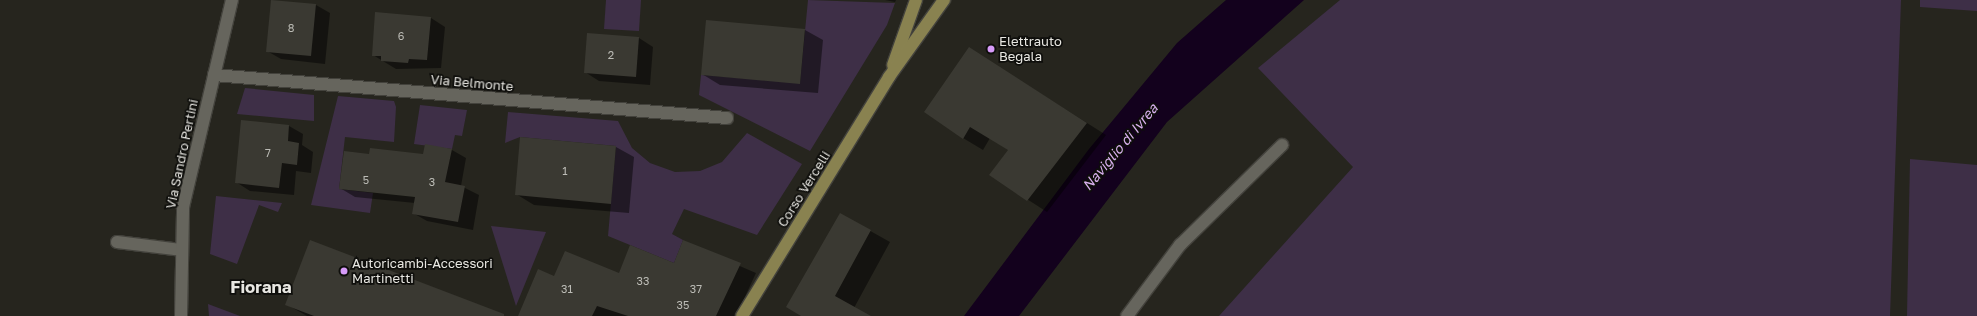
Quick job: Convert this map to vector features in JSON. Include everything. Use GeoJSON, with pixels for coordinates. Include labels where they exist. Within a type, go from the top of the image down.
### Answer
{"type":"FeatureCollection","features":[{"type":"Feature","properties":{"kind":"main road","name":"Corso Vercelli"},"geometry":{"type":"LineString","coordinates":[[889,77],[916,0]]}},
{"type":"Feature","properties":{"kind":"main road","name":"Corso Vercelli"},"geometry":{"type":"LineString","coordinates":[[742,316],[889,77],[944,0]]}},
{"type":"Feature","properties":{"kind":"street","name":"Via Sandro Pertini"},"geometry":{"type":"LineString","coordinates":[[181,316],[180,250],[183,207],[232,0]]}},
{"type":"Feature","properties":{"kind":"street","name":"Via Belmonte"},"geometry":{"type":"LineString","coordinates":[[214,75],[727,118]]}},
{"type":"Feature","properties":{"kind":"street"},"geometry":{"type":"LineString","coordinates":[[1127,316],[1180,245],[1282,145]]}},
{"type":"Feature","properties":{"kind":"street"},"geometry":{"type":"LineString","coordinates":[[117,242],[180,250]]}},
{"type":"Feature","properties":{"kind":"shaded area"},"geometry":{"type":"Polygon","coordinates":[[[606,0],[641,0],[639,31],[604,29],[606,0]]]}},
{"type":"Feature","properties":{"kind":"shaded area"},"geometry":{"type":"Polygon","coordinates":[[[808,0],[895,3],[887,25],[810,151],[699,95],[701,75],[800,83],[808,0]]]}},
{"type":"Feature","properties":{"kind":"shaded area"},"geometry":{"type":"Polygon","coordinates":[[[1340,0],[1901,0],[1890,316],[1219,316],[1353,167],[1258,68],[1340,0]]]}},
{"type":"Feature","properties":{"kind":"shaded area"},"geometry":{"type":"Polygon","coordinates":[[[1920,0],[1977,0],[1977,11],[1920,7],[1920,0]]]}},
{"type":"Feature","properties":{"kind":"shaded area"},"geometry":{"type":"Polygon","coordinates":[[[245,88],[314,95],[314,121],[237,114],[245,88]]]}},
{"type":"Feature","properties":{"kind":"shaded area"},"geometry":{"type":"Polygon","coordinates":[[[338,96],[394,101],[396,107],[394,142],[345,137],[339,189],[373,193],[370,213],[311,205],[338,96]]]}},
{"type":"Feature","properties":{"kind":"shaded area"},"geometry":{"type":"Polygon","coordinates":[[[420,105],[467,110],[462,136],[455,135],[452,149],[414,144],[420,105]]]}},
{"type":"Feature","properties":{"kind":"shaded area"},"geometry":{"type":"Polygon","coordinates":[[[508,112],[618,121],[632,148],[650,163],[675,172],[700,171],[722,162],[747,133],[802,164],[757,235],[684,209],[672,234],[683,240],[674,263],[608,236],[616,146],[520,137],[505,143],[508,112]]]}},
{"type":"Feature","properties":{"kind":"shaded area"},"geometry":{"type":"Polygon","coordinates":[[[1910,159],[1977,165],[1977,316],[1907,316],[1910,159]]]}},
{"type":"Feature","properties":{"kind":"shaded area"},"geometry":{"type":"Polygon","coordinates":[[[216,196],[282,203],[278,212],[259,205],[237,264],[210,254],[216,196]]]}},
{"type":"Feature","properties":{"kind":"shaded area"},"geometry":{"type":"Polygon","coordinates":[[[491,226],[546,232],[516,306],[491,226]]]}},
{"type":"Feature","properties":{"kind":"shaded area"},"geometry":{"type":"Polygon","coordinates":[[[208,304],[240,316],[209,316],[208,304]]]}},
{"type":"Feature","properties":{"kind":"water","name":"Naviglio di Ivrea"},"geometry":{"type":"Polygon","coordinates":[[[1226,0],[1304,0],[1167,122],[1019,316],[964,316],[1089,149],[1177,43],[1226,0]]]}},
{"type":"Feature","properties":{"kind":"building"},"geometry":{"type":"Polygon","coordinates":[[[271,0],[316,4],[311,56],[266,52],[271,0]]]}},
{"type":"Feature","properties":{"kind":"building"},"geometry":{"type":"Polygon","coordinates":[[[375,12],[431,17],[427,60],[409,59],[408,63],[381,61],[381,56],[372,56],[375,12]]]}},
{"type":"Feature","properties":{"kind":"building"},"geometry":{"type":"Polygon","coordinates":[[[706,20],[805,29],[800,84],[701,75],[706,20]]]}},
{"type":"Feature","properties":{"kind":"building"},"geometry":{"type":"Polygon","coordinates":[[[587,33],[639,37],[636,77],[584,73],[587,33]]]}},
{"type":"Feature","properties":{"kind":"building"},"geometry":{"type":"Polygon","coordinates":[[[969,47],[1087,123],[1027,201],[989,175],[1008,150],[970,127],[963,139],[924,112],[969,47]]]}},
{"type":"Feature","properties":{"kind":"building"},"geometry":{"type":"Polygon","coordinates":[[[241,120],[289,125],[288,141],[299,143],[297,165],[282,163],[279,188],[235,183],[241,120]]]}},
{"type":"Feature","properties":{"kind":"building"},"geometry":{"type":"Polygon","coordinates":[[[520,137],[616,146],[611,204],[515,195],[520,137]]]}},
{"type":"Feature","properties":{"kind":"building"},"geometry":{"type":"Polygon","coordinates":[[[425,144],[452,149],[445,182],[465,186],[458,222],[412,214],[415,197],[339,189],[344,151],[369,154],[370,148],[423,154],[425,144]]]}},
{"type":"Feature","properties":{"kind":"building"},"geometry":{"type":"Polygon","coordinates":[[[840,213],[871,230],[835,296],[871,316],[801,316],[786,307],[840,213]]]}},
{"type":"Feature","properties":{"kind":"building","name":"Autoricambi-Accessori Martinetti"},"geometry":{"type":"Polygon","coordinates":[[[310,240],[504,314],[504,316],[314,316],[285,305],[310,240]]]}},
{"type":"Feature","properties":{"kind":"building"},"geometry":{"type":"Polygon","coordinates":[[[683,240],[741,263],[716,316],[628,316],[597,306],[592,316],[518,316],[538,269],[554,276],[565,251],[619,273],[630,245],[674,263],[683,240]]]}},
{"type":"Feature","properties":{"kind":"place","name":"Elettrauto Begala"},"geometry":{"type":"Point","coordinates":[991,49]}},
{"type":"Feature","properties":{"kind":"place","name":"Autoricambi-Accessori Martinetti"},"geometry":{"type":"Point","coordinates":[344,271]}},
{"type":"Feature","properties":{"kind":"district","name":"Fiorana"},"geometry":{"type":"Point","coordinates":[261,287]}}]}
